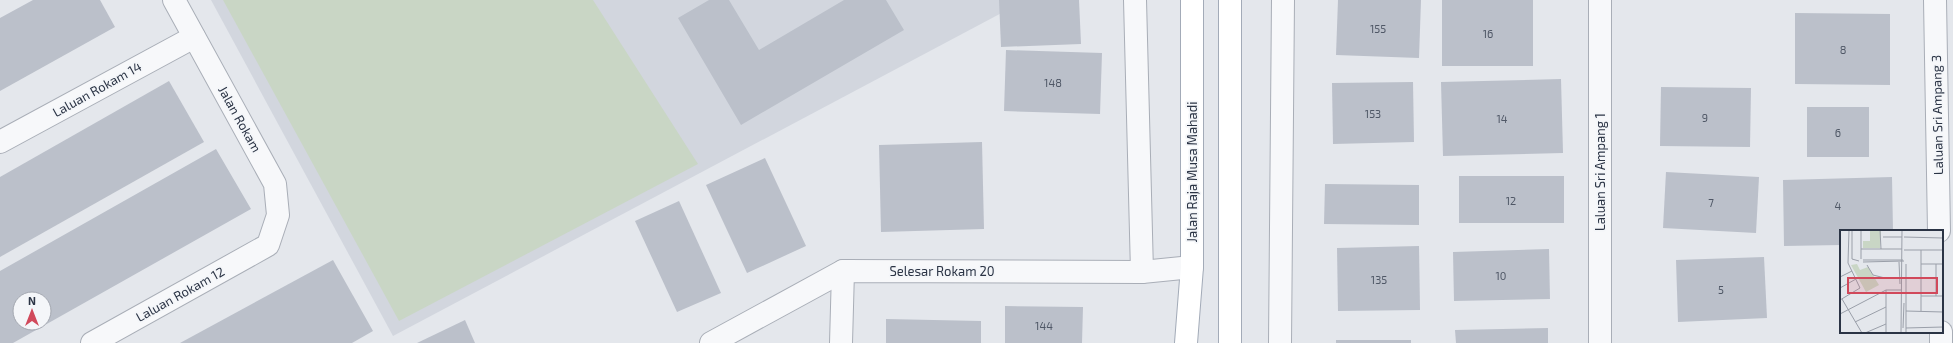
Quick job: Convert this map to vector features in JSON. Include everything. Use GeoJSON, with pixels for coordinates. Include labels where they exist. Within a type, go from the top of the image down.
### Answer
{"type":"FeatureCollection","features":[{"type":"Feature","properties":{"kind":"main road","name":"Jalan Raja Musa Mahadi"},"geometry":{"type":"LineString","coordinates":[[1186,343],[1192,267],[1192,0]]}},
{"type":"Feature","properties":{"kind":"main road"},"geometry":{"type":"LineString","coordinates":[[1230,0],[1230,343]]}},
{"type":"Feature","properties":{"kind":"main road"},"geometry":{"type":"LineString","coordinates":[[1192,267],[1192,343]]}},
{"type":"Feature","properties":{"kind":"street","name":"Jalan Rokam"},"geometry":{"type":"LineString","coordinates":[[174,0],[275,184],[278,215],[268,245]]}},
{"type":"Feature","properties":{"kind":"street"},"geometry":{"type":"LineString","coordinates":[[1135,0],[1142,272]]}},
{"type":"Feature","properties":{"kind":"street"},"geometry":{"type":"LineString","coordinates":[[1280,343],[1283,0]]}},
{"type":"Feature","properties":{"kind":"street","name":"Laluan Sri Ampang 1"},"geometry":{"type":"LineString","coordinates":[[1600,0],[1600,343]]}},
{"type":"Feature","properties":{"kind":"street","name":"Laluan Sri Ampang 3"},"geometry":{"type":"LineString","coordinates":[[1935,0],[1945,59],[1939,230]]}},
{"type":"Feature","properties":{"kind":"street","name":"Laluan Rokam 14"},"geometry":{"type":"LineString","coordinates":[[0,142],[194,37]]}},
{"type":"Feature","properties":{"kind":"street","name":"Laluan Rokam 12"},"geometry":{"type":"LineString","coordinates":[[92,343],[268,245]]}},
{"type":"Feature","properties":{"kind":"street","name":"Selesar Rokam 20"},"geometry":{"type":"LineString","coordinates":[[711,343],[843,271],[1142,272],[1192,267]]}},
{"type":"Feature","properties":{"kind":"street"},"geometry":{"type":"LineString","coordinates":[[841,343],[843,271]]}},
{"type":"Feature","properties":{"kind":"shaded area"},"geometry":{"type":"Polygon","coordinates":[[[211,0],[1026,0],[393,336],[211,0]]]}},
{"type":"Feature","properties":{"kind":"green space"},"geometry":{"type":"Polygon","coordinates":[[[223,0],[593,0],[698,164],[399,321],[223,0]]]}},
{"type":"Feature","properties":{"kind":"building"},"geometry":{"type":"Polygon","coordinates":[[[33,0],[100,0],[115,27],[0,91],[0,18],[33,0]]]}},
{"type":"Feature","properties":{"kind":"building"},"geometry":{"type":"Polygon","coordinates":[[[709,0],[729,0],[759,50],[844,0],[886,0],[904,30],[741,125],[678,18],[709,0]]]}},
{"type":"Feature","properties":{"kind":"building"},"geometry":{"type":"Polygon","coordinates":[[[999,0],[1079,0],[1081,44],[1001,47],[999,0]]]}},
{"type":"Feature","properties":{"kind":"building"},"geometry":{"type":"Polygon","coordinates":[[[1338,0],[1421,0],[1419,58],[1336,55],[1338,0]]]}},
{"type":"Feature","properties":{"kind":"building"},"geometry":{"type":"Polygon","coordinates":[[[1442,0],[1533,0],[1533,66],[1442,66],[1442,0]]]}},
{"type":"Feature","properties":{"kind":"building"},"geometry":{"type":"Polygon","coordinates":[[[1795,13],[1890,14],[1890,85],[1795,84],[1795,13]]]}},
{"type":"Feature","properties":{"kind":"building"},"geometry":{"type":"Polygon","coordinates":[[[1006,50],[1102,53],[1100,114],[1004,111],[1006,50]]]}},
{"type":"Feature","properties":{"kind":"building"},"geometry":{"type":"Polygon","coordinates":[[[1561,79],[1563,153],[1443,156],[1441,82],[1561,79]]]}},
{"type":"Feature","properties":{"kind":"building"},"geometry":{"type":"Polygon","coordinates":[[[169,81],[204,142],[0,257],[0,177],[169,81]]]}},
{"type":"Feature","properties":{"kind":"building"},"geometry":{"type":"Polygon","coordinates":[[[1413,82],[1414,142],[1333,144],[1332,83],[1413,82]]]}},
{"type":"Feature","properties":{"kind":"building"},"geometry":{"type":"Polygon","coordinates":[[[1661,87],[1751,88],[1750,147],[1660,146],[1661,87]]]}},
{"type":"Feature","properties":{"kind":"building"},"geometry":{"type":"Polygon","coordinates":[[[1807,107],[1869,107],[1869,157],[1807,157],[1807,107]]]}},
{"type":"Feature","properties":{"kind":"building"},"geometry":{"type":"Polygon","coordinates":[[[982,142],[984,229],[881,232],[879,145],[982,142]]]}},
{"type":"Feature","properties":{"kind":"building"},"geometry":{"type":"Polygon","coordinates":[[[216,149],[251,209],[52,321],[52,291],[12,291],[12,331],[34,331],[13,343],[0,343],[0,271],[216,149]]]}},
{"type":"Feature","properties":{"kind":"building"},"geometry":{"type":"Polygon","coordinates":[[[765,158],[806,246],[747,273],[706,185],[765,158]]]}},
{"type":"Feature","properties":{"kind":"building"},"geometry":{"type":"Polygon","coordinates":[[[1666,172],[1759,177],[1756,233],[1663,228],[1666,172]]]}},
{"type":"Feature","properties":{"kind":"building"},"geometry":{"type":"Polygon","coordinates":[[[1459,176],[1564,176],[1564,223],[1459,223],[1459,176]]]}},
{"type":"Feature","properties":{"kind":"building"},"geometry":{"type":"Polygon","coordinates":[[[1892,177],[1893,230],[1840,230],[1840,245],[1784,246],[1783,180],[1892,177]]]}},
{"type":"Feature","properties":{"kind":"building"},"geometry":{"type":"Polygon","coordinates":[[[1325,184],[1419,185],[1419,225],[1324,224],[1325,184]]]}},
{"type":"Feature","properties":{"kind":"building"},"geometry":{"type":"Polygon","coordinates":[[[679,201],[721,293],[677,312],[635,221],[679,201]]]}},
{"type":"Feature","properties":{"kind":"building"},"geometry":{"type":"Polygon","coordinates":[[[1419,246],[1420,310],[1338,311],[1337,248],[1419,246]]]}},
{"type":"Feature","properties":{"kind":"building"},"geometry":{"type":"Polygon","coordinates":[[[1549,249],[1550,299],[1454,301],[1453,252],[1549,249]]]}},
{"type":"Feature","properties":{"kind":"building"},"geometry":{"type":"Polygon","coordinates":[[[1764,257],[1767,318],[1678,322],[1676,260],[1764,257]]]}},
{"type":"Feature","properties":{"kind":"building"},"geometry":{"type":"Polygon","coordinates":[[[333,260],[373,331],[352,343],[180,343],[333,260]]]}},
{"type":"Feature","properties":{"kind":"building"},"geometry":{"type":"Polygon","coordinates":[[[1005,306],[1083,307],[1082,343],[1005,343],[1005,306]]]}},
{"type":"Feature","properties":{"kind":"building"},"geometry":{"type":"Polygon","coordinates":[[[886,319],[981,321],[981,343],[886,343],[886,319]]]}},
{"type":"Feature","properties":{"kind":"building"},"geometry":{"type":"Polygon","coordinates":[[[465,320],[475,343],[417,343],[465,320]]]}},
{"type":"Feature","properties":{"kind":"building"},"geometry":{"type":"Polygon","coordinates":[[[1548,328],[1548,343],[1456,343],[1455,330],[1548,328]]]}},
{"type":"Feature","properties":{"kind":"building"},"geometry":{"type":"Polygon","coordinates":[[[1336,340],[1411,340],[1411,343],[1336,343],[1336,340]]]}}]}
